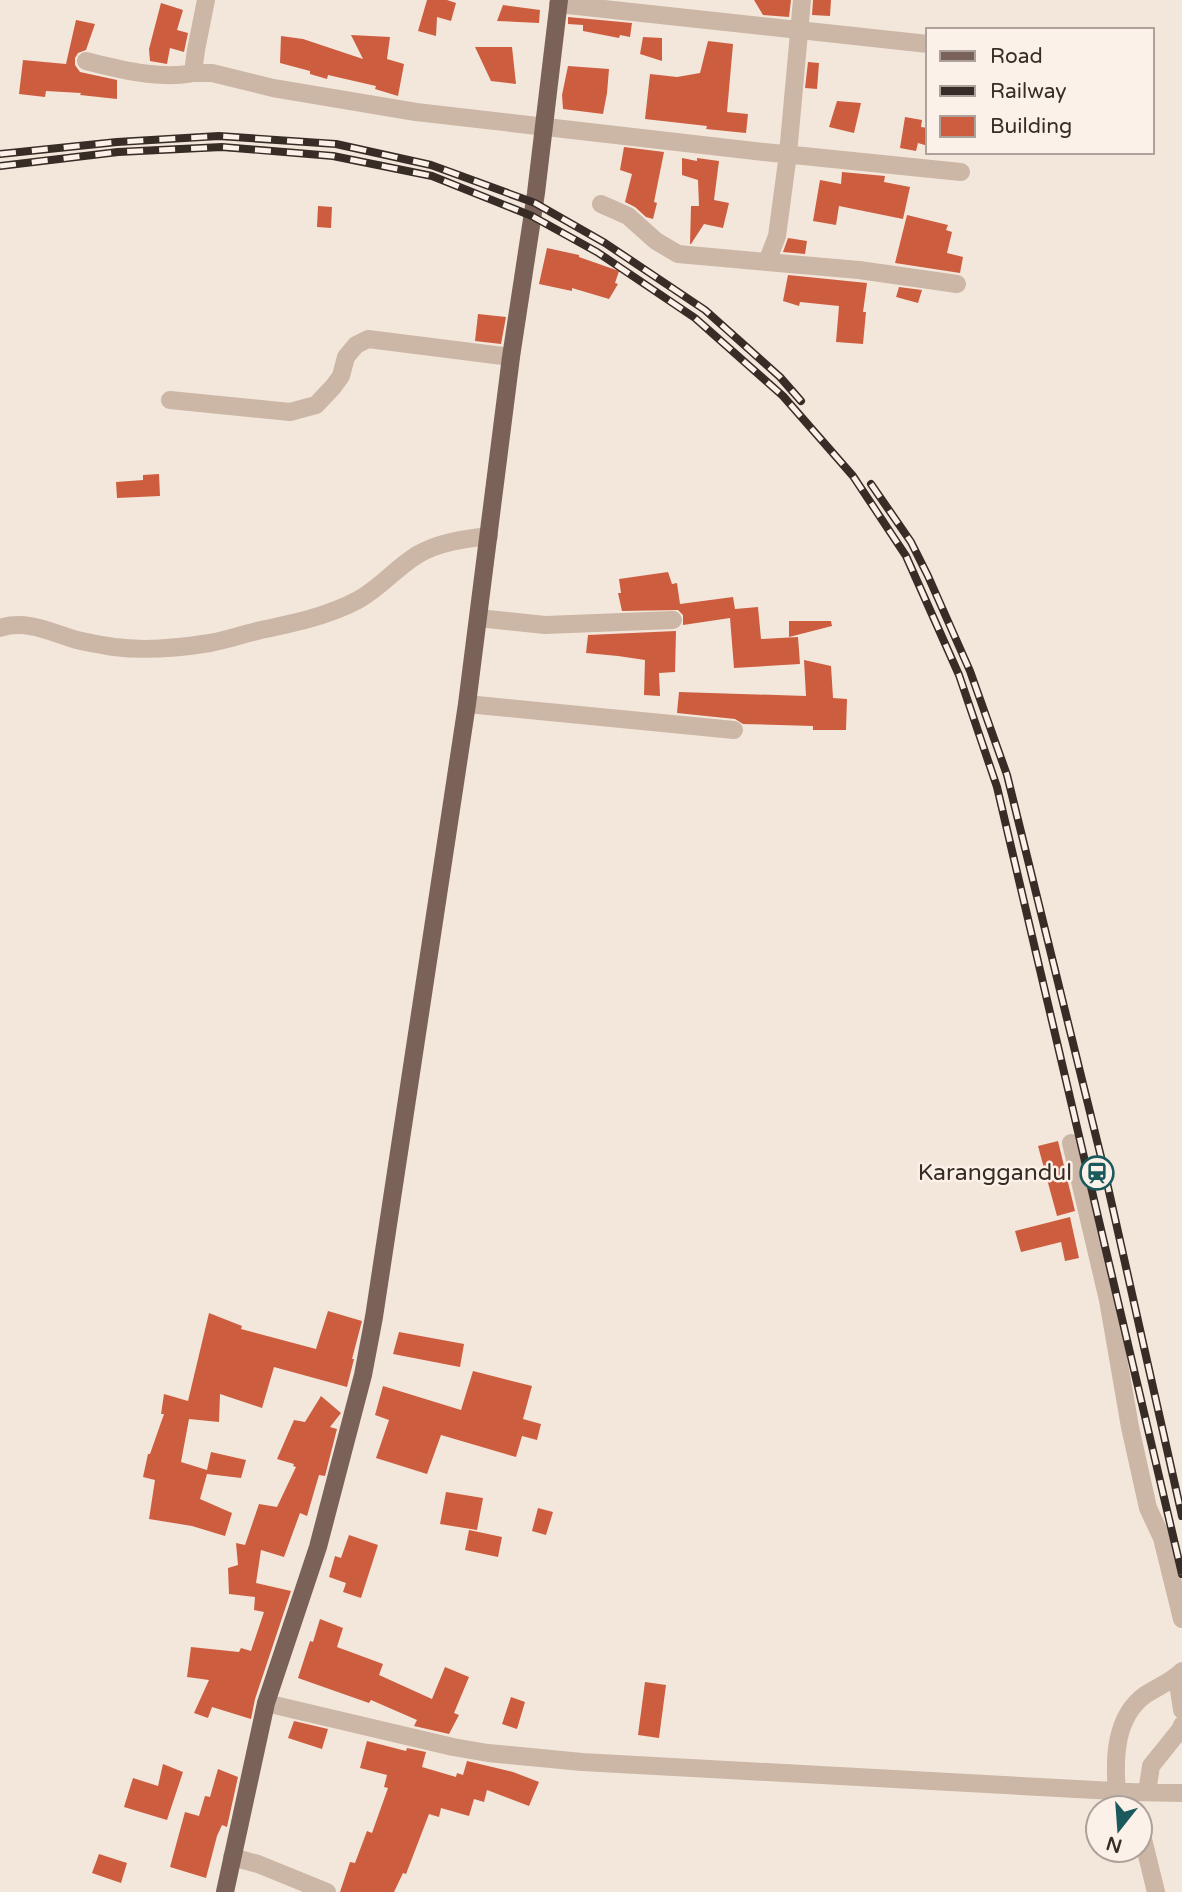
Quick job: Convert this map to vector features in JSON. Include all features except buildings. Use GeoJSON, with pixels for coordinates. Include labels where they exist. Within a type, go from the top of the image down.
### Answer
{"type":"FeatureCollection","features":[{"type":"Feature","properties":{"kind":"main road"},"geometry":{"type":"LineString","coordinates":[[225,1892],[266,1703],[317,1547],[363,1375],[374,1317],[467,704],[535,202],[558,2]]}},
{"type":"Feature","properties":{"kind":"street"},"geometry":{"type":"LineString","coordinates":[[193,73],[206,0]]}},
{"type":"Feature","properties":{"kind":"street"},"geometry":{"type":"LineString","coordinates":[[767,262],[776,236],[788,154],[802,0]]}},
{"type":"Feature","properties":{"kind":"street"},"geometry":{"type":"LineString","coordinates":[[558,2],[926,44]]}},
{"type":"Feature","properties":{"kind":"street"},"geometry":{"type":"LineString","coordinates":[[86,61],[179,76],[193,73],[212,74],[273,88],[416,112],[961,172]]}},
{"type":"Feature","properties":{"kind":"street"},"geometry":{"type":"LineString","coordinates":[[601,204],[628,216],[656,241],[677,254],[859,271],[957,284]]}},
{"type":"Feature","properties":{"kind":"street"},"geometry":{"type":"LineString","coordinates":[[170,400],[290,412],[316,405],[341,376],[346,357],[356,345],[368,339],[512,357]]}},
{"type":"Feature","properties":{"kind":"street"},"geometry":{"type":"LineString","coordinates":[[0,628],[23,624],[79,640],[117,647],[151,648],[209,643],[302,621],[343,607],[380,585],[418,554],[458,539],[489,536]]}},
{"type":"Feature","properties":{"kind":"street"},"geometry":{"type":"LineString","coordinates":[[478,618],[545,625],[673,620]]}},
{"type":"Feature","properties":{"kind":"street"},"geometry":{"type":"LineString","coordinates":[[467,704],[734,730]]}},
{"type":"Feature","properties":{"kind":"street"},"geometry":{"type":"LineString","coordinates":[[1071,1143],[1108,1300],[1130,1427],[1148,1508],[1162,1538],[1182,1619]]}},
{"type":"Feature","properties":{"kind":"street"},"geometry":{"type":"LineString","coordinates":[[1132,1794],[1115,1762],[1126,1716],[1144,1696],[1179,1674],[1182,1710]]}},
{"type":"Feature","properties":{"kind":"street"},"geometry":{"type":"LineString","coordinates":[[266,1703],[488,1753],[582,1762],[1101,1794]]}},
{"type":"Feature","properties":{"kind":"street"},"geometry":{"type":"LineString","coordinates":[[1134,1794],[1151,1766],[1182,1725]]}},
{"type":"Feature","properties":{"kind":"street"},"geometry":{"type":"LineString","coordinates":[[1154,1795],[1182,1793]]}},
{"type":"Feature","properties":{"kind":"street"},"geometry":{"type":"LineString","coordinates":[[232,1857],[258,1864],[327,1892]]}},
{"type":"Feature","properties":{"kind":"street"},"geometry":{"type":"LineString","coordinates":[[1149,1864],[1156,1892]]}},
{"type":"Feature","properties":{"kind":"railway"},"geometry":{"type":"LineString","coordinates":[[0,154],[117,142],[219,136],[336,144],[431,165],[535,203],[605,243],[705,310],[780,377],[801,401]]}},
{"type":"Feature","properties":{"kind":"railway"},"geometry":{"type":"LineString","coordinates":[[0,166],[118,152],[222,147],[333,156],[432,176],[532,216],[597,252],[695,318],[783,396],[853,476],[906,556],[959,675],[997,787],[1182,1574]]}},
{"type":"Feature","properties":{"kind":"railway"},"geometry":{"type":"LineString","coordinates":[[871,484],[911,542],[928,576],[970,671],[1007,775],[1103,1165],[1182,1516]]}},
{"type":"Feature","properties":{"kind":"place","name":"Karanggandul"},"geometry":{"type":"Point","coordinates":[1097,1173]}}]}
